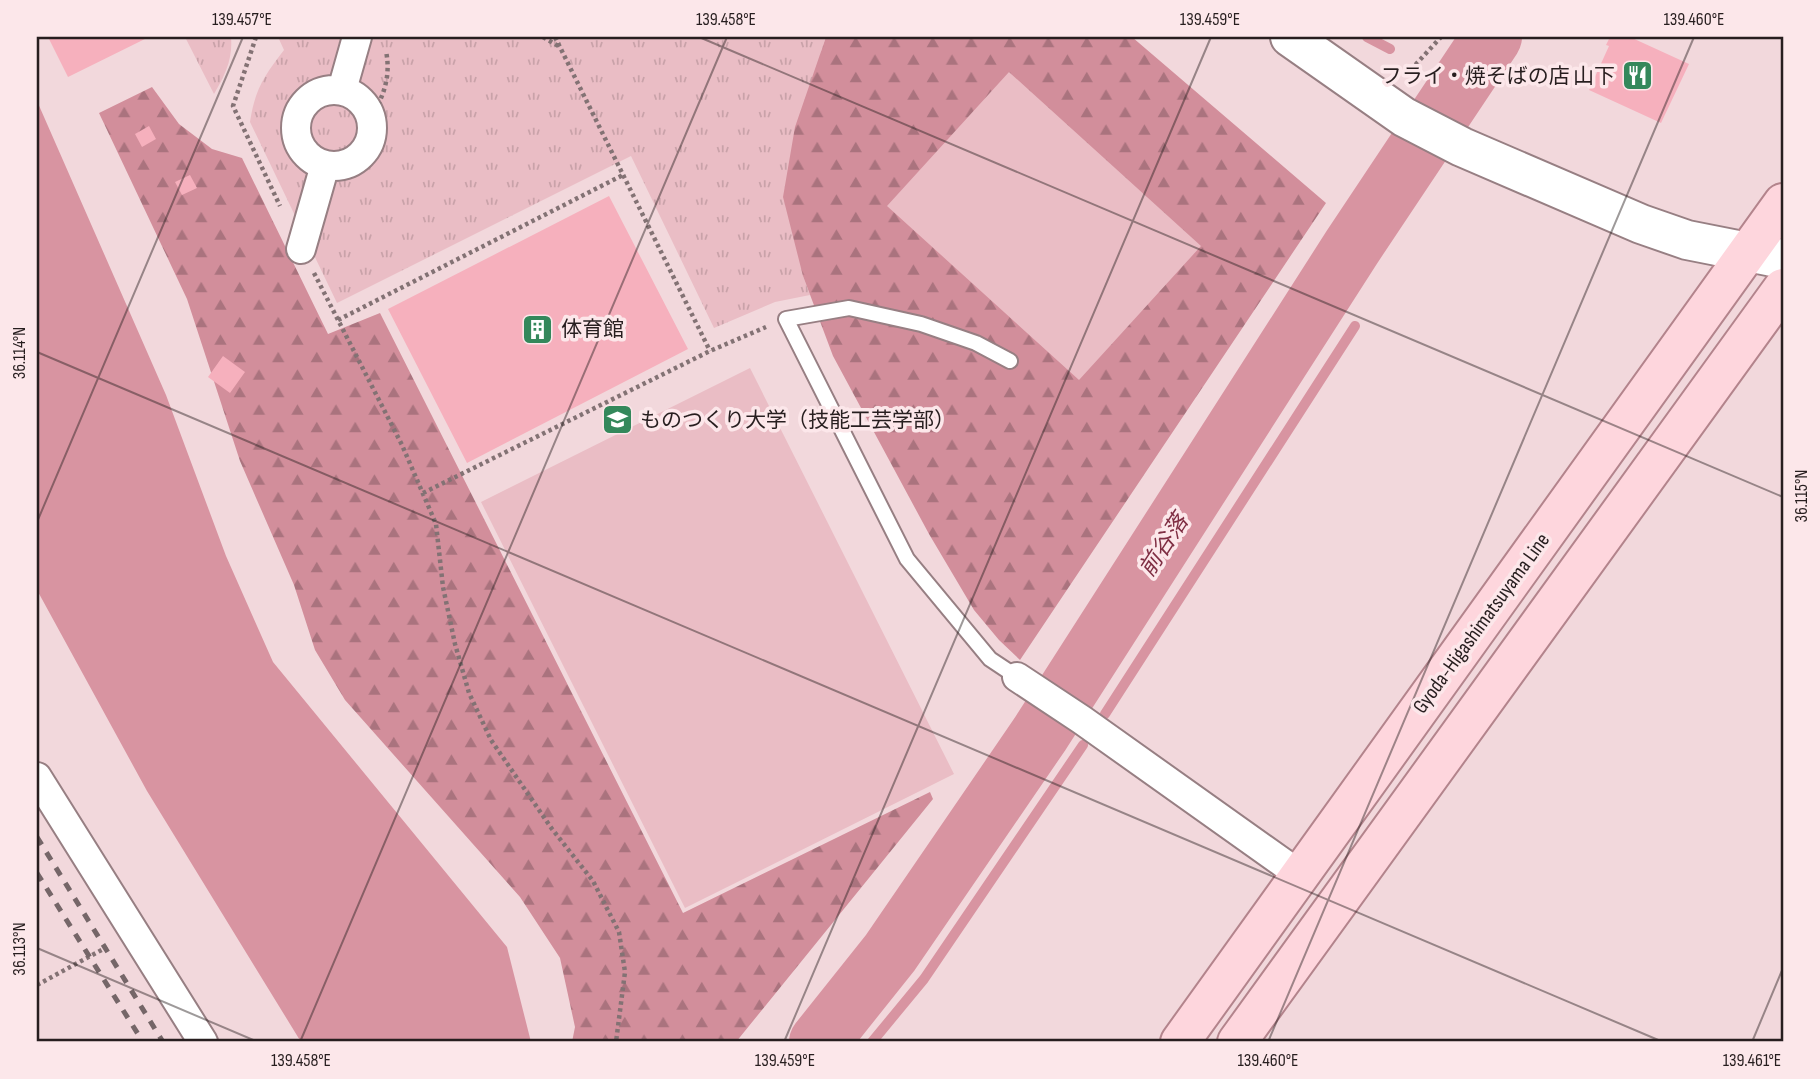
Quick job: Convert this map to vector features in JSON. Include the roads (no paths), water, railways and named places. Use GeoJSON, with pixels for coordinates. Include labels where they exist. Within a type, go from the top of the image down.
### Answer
{"type":"FeatureCollection","features":[{"type":"Feature","properties":{"kind":"main road","name":"Gyoda-Higashimatsuyama Line"},"geometry":{"type":"LineString","coordinates":[[1180,1042],[1300,875],[1765,256],[1783,203]]}},
{"type":"Feature","properties":{"kind":"main road"},"geometry":{"type":"LineString","coordinates":[[1237,1042],[1783,288]]}},
{"type":"Feature","properties":{"kind":"street"},"geometry":{"type":"LineString","coordinates":[[342,90],[357,37]]}},
{"type":"Feature","properties":{"kind":"street"},"geometry":{"type":"LineString","coordinates":[[1290,37],[1392,109],[1462,147],[1641,224],[1688,240],[1765,256]]}},
{"type":"Feature","properties":{"kind":"street"},"geometry":{"type":"LineString","coordinates":[[324,90],[342,90],[360,99],[368,109],[373,134],[361,156],[350,163],[325,165],[304,152],[295,128],[303,104],[324,90]]}},
{"type":"Feature","properties":{"kind":"street"},"geometry":{"type":"LineString","coordinates":[[301,249],[325,165]]}},
{"type":"Feature","properties":{"kind":"street"},"geometry":{"type":"LineString","coordinates":[[1026,683],[1300,875]]}},
{"type":"Feature","properties":{"kind":"street"},"geometry":{"type":"LineString","coordinates":[[37,777],[203,1042]]}},
{"type":"Feature","properties":{"kind":"lane"},"geometry":{"type":"LineString","coordinates":[[1010,361],[976,343],[921,324],[849,308],[786,319],[907,559],[989,659],[1026,683]]}},
{"type":"Feature","properties":{"kind":"waterway"},"geometry":{"type":"LineString","coordinates":[[1367,37],[1390,49]]}},
{"type":"Feature","properties":{"kind":"waterway","name":"前谷落"},"geometry":{"type":"LineString","coordinates":[[819,1042],[890,953],[1040,734],[1352,247],[1492,37]]}},
{"type":"Feature","properties":{"kind":"waterway"},"geometry":{"type":"LineString","coordinates":[[1444,74],[1462,82]]}},
{"type":"Feature","properties":{"kind":"waterway"},"geometry":{"type":"LineString","coordinates":[[1105,714],[1355,326]]}},
{"type":"Feature","properties":{"kind":"waterway"},"geometry":{"type":"LineString","coordinates":[[872,1042],[924,979],[1083,745]]}},
{"type":"Feature","properties":{"kind":"railway"},"geometry":{"type":"LineString","coordinates":[[37,837],[163,1042]]}},
{"type":"Feature","properties":{"kind":"railway"},"geometry":{"type":"LineString","coordinates":[[37,873],[143,1042]]}},
{"type":"Feature","properties":{"kind":"place","name":"フライ・焼そばの店 山下"},"geometry":{"type":"Point","coordinates":[1638,76]}},
{"type":"Feature","properties":{"kind":"place","name":"体育館"},"geometry":{"type":"Point","coordinates":[538,329]}},
{"type":"Feature","properties":{"kind":"place","name":"ものつくり大学（技能工芸学部）"},"geometry":{"type":"Point","coordinates":[617,420]}}]}
